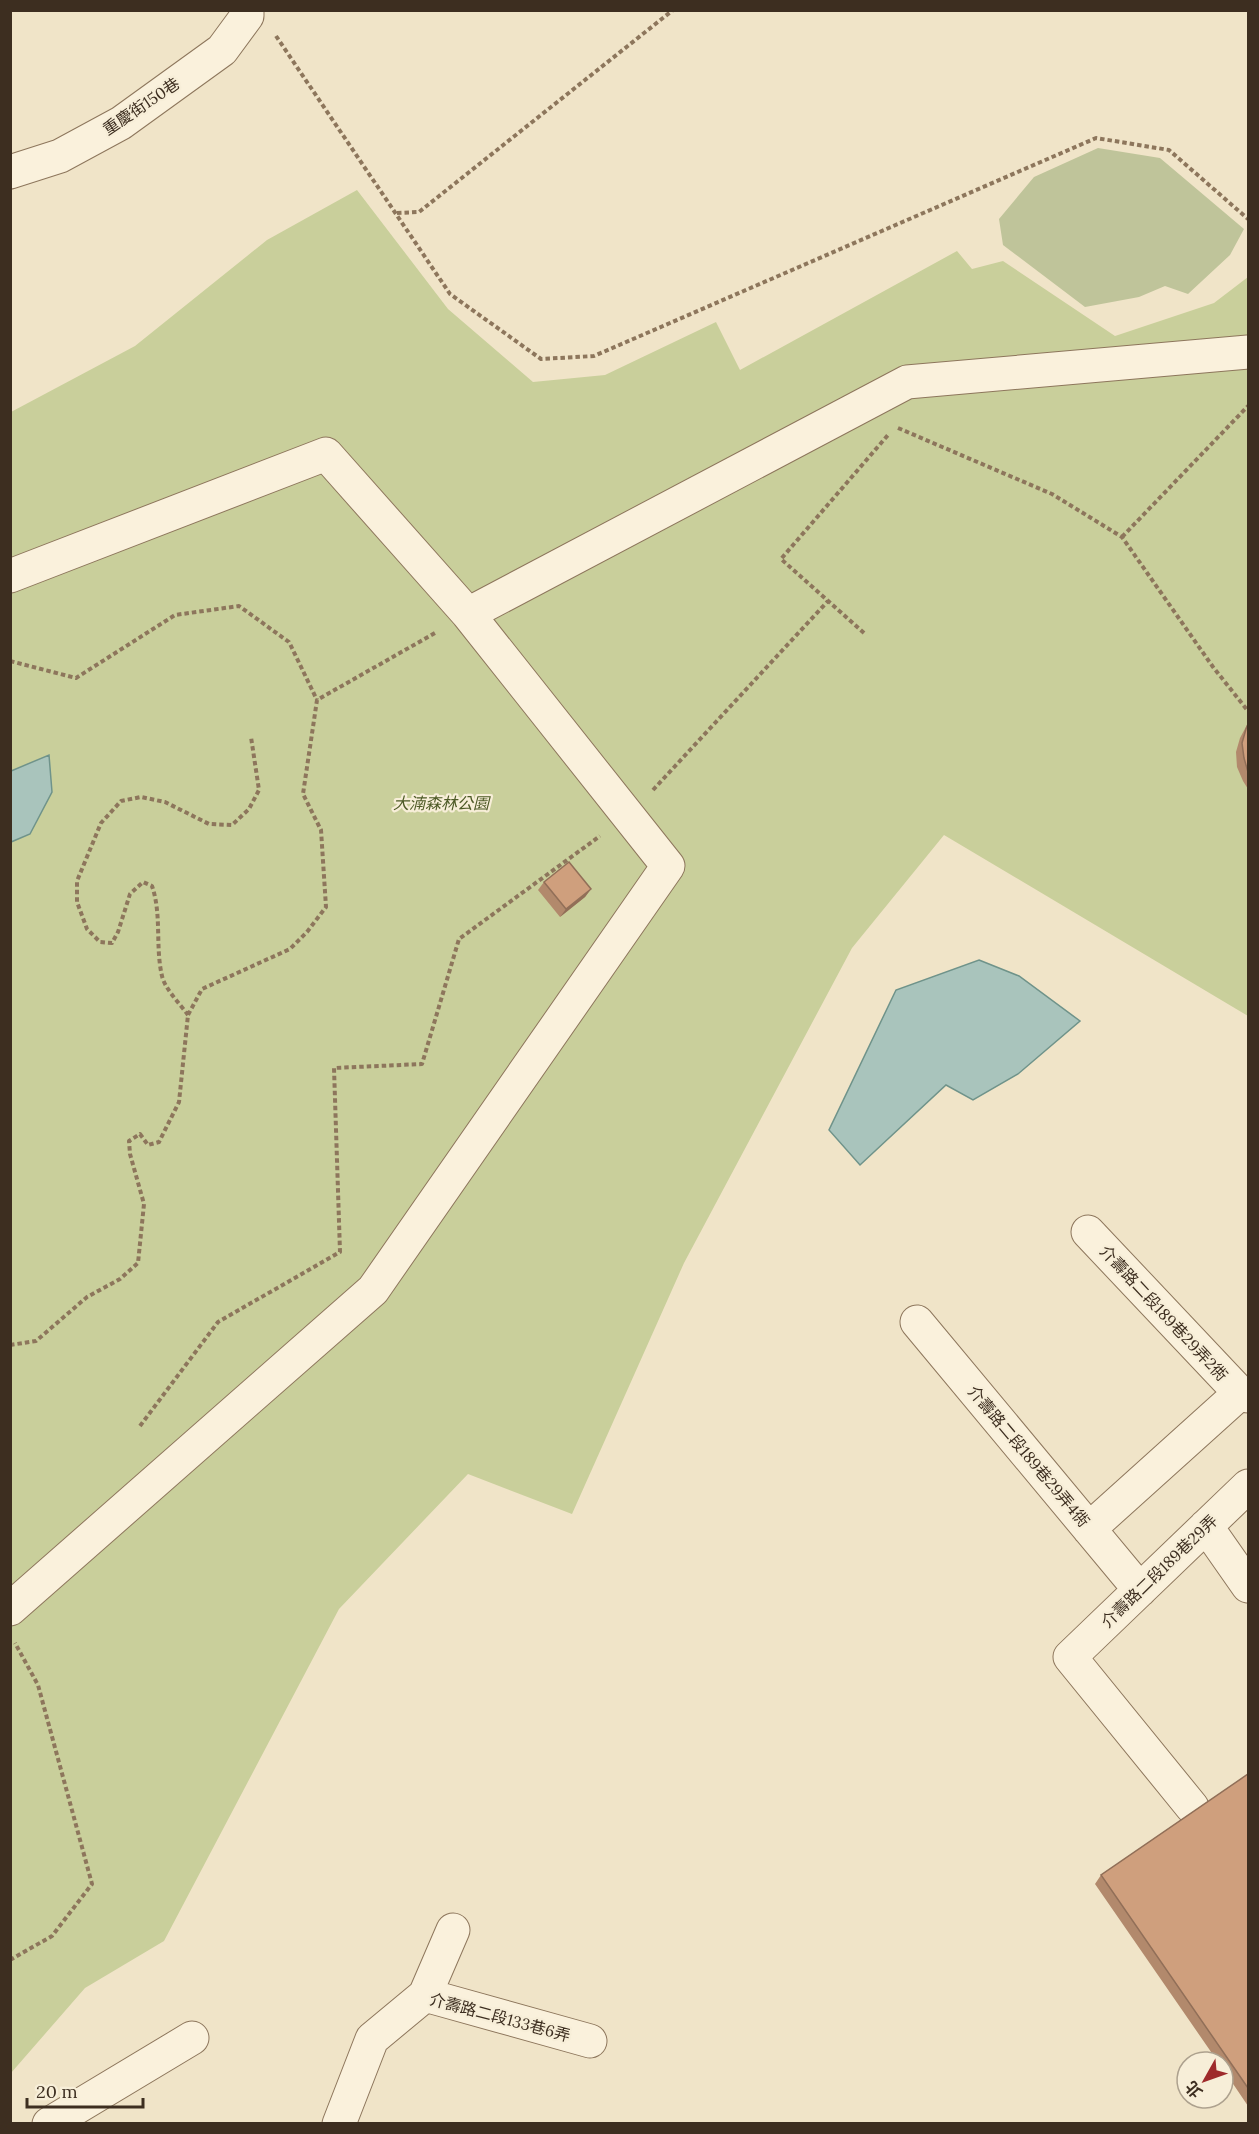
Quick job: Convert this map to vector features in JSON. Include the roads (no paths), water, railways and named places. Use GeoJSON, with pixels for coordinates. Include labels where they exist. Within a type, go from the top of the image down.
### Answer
{"type":"FeatureCollection","features":[{"type":"Feature","properties":{"kind":"street","name":"重慶街150巷"},"geometry":{"type":"LineString","coordinates":[[10,172],[60,156],[121,123],[222,50],[247,16],[260,20]]}},
{"type":"Feature","properties":{"kind":"street"},"geometry":{"type":"LineString","coordinates":[[468,614],[907,382],[1248,352]]}},
{"type":"Feature","properties":{"kind":"street"},"geometry":{"type":"LineString","coordinates":[[10,576],[326,454],[468,614],[668,866],[373,1290],[10,1609]]}},
{"type":"Feature","properties":{"kind":"street","name":"介壽路二段189巷29弄2衖"},"geometry":{"type":"LineString","coordinates":[[1088,1232],[1244,1395]]}},
{"type":"Feature","properties":{"kind":"street","name":"介壽路二段189巷29弄4衖"},"geometry":{"type":"LineString","coordinates":[[917,1322],[1140,1590]]}},
{"type":"Feature","properties":{"kind":"street"},"geometry":{"type":"LineString","coordinates":[[1089,1529],[1244,1395]]}},
{"type":"Feature","properties":{"kind":"street","name":"介壽路二段189巷29弄"},"geometry":{"type":"LineString","coordinates":[[1192,1807],[1070,1657],[1248,1486]]}},
{"type":"Feature","properties":{"kind":"street"},"geometry":{"type":"LineString","coordinates":[[1206,1526],[1248,1586]]}},
{"type":"Feature","properties":{"kind":"street"},"geometry":{"type":"LineString","coordinates":[[425,1995],[453,1930]]}},
{"type":"Feature","properties":{"kind":"street","name":"介壽路二段133巷6弄"},"geometry":{"type":"LineString","coordinates":[[339,2124],[372,2039],[425,1995],[590,2041]]}},
{"type":"Feature","properties":{"kind":"street"},"geometry":{"type":"LineString","coordinates":[[49,2124],[192,2038]]}},
{"type":"Feature","properties":{"kind":"water"},"geometry":{"type":"Polygon","coordinates":[[[49,755],[52,792],[30,834],[11,842],[11,771],[49,755]]]}},
{"type":"Feature","properties":{"kind":"water"},"geometry":{"type":"Polygon","coordinates":[[[979,960],[1019,976],[1080,1021],[1018,1074],[973,1100],[946,1085],[860,1165],[829,1130],[896,990],[979,960]]]}},
{"type":"Feature","properties":{"kind":"park label","name":"大湳森林公園"},"geometry":{"type":"Point","coordinates":[441,803]}}]}
